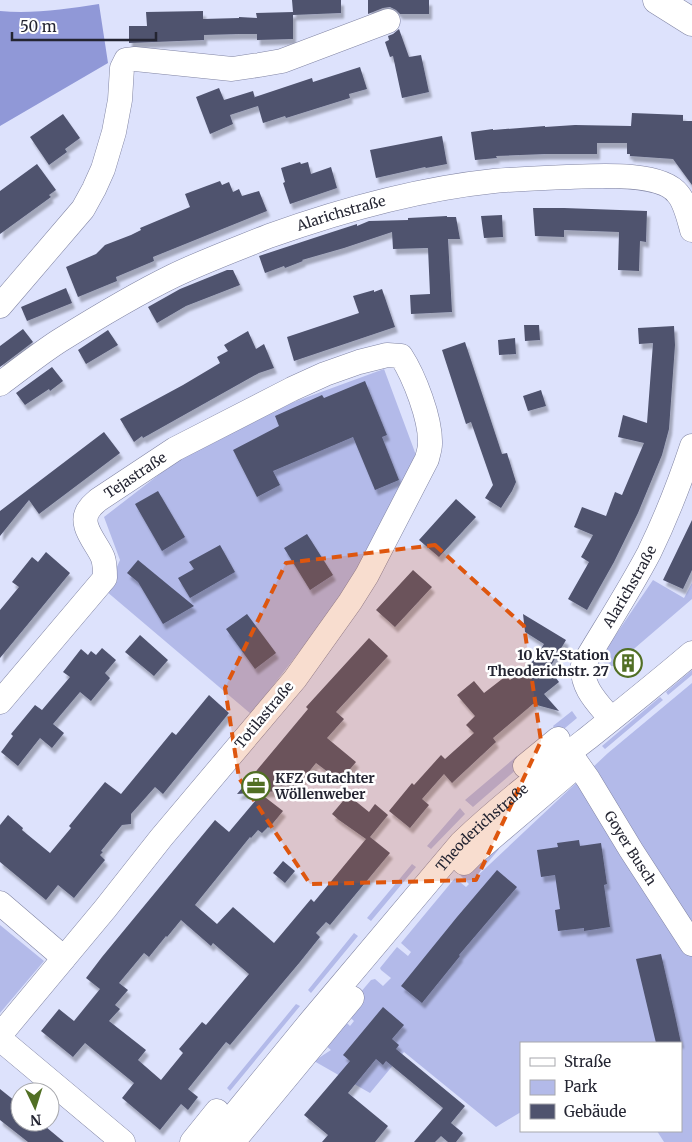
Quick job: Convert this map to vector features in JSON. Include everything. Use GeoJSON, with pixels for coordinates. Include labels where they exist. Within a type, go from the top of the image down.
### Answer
{"type":"FeatureCollection","features":[{"type":"Feature","properties":{"kind":"main road"},"geometry":{"type":"LineString","coordinates":[[657,0],[692,22]]}},
{"type":"Feature","properties":{"kind":"street"},"geometry":{"type":"LineString","coordinates":[[0,306],[83,209],[94,189],[103,169],[114,132],[120,100],[122,68],[126,60],[135,59],[232,69],[259,66],[282,61],[388,21]]}},
{"type":"Feature","properties":{"kind":"street","name":"Alarichstraße"},"geometry":{"type":"LineString","coordinates":[[0,384],[58,342],[118,306],[172,277],[224,253],[286,230],[350,209],[404,196],[493,181],[592,176],[629,177],[653,180],[668,186],[678,194],[687,212],[692,230]]}},
{"type":"Feature","properties":{"kind":"street","name":"Tejastraße"},"geometry":{"type":"LineString","coordinates":[[0,702],[105,578],[103,558],[89,534],[85,522],[88,510],[98,500],[175,449],[292,389],[325,374],[359,362],[387,355],[401,356]]}},
{"type":"Feature","properties":{"kind":"street","name":"Totilastraße"},"geometry":{"type":"LineString","coordinates":[[0,1037],[161,838],[295,679],[368,575],[427,459],[430,445],[429,428],[420,400],[408,367],[401,356]]}},
{"type":"Feature","properties":{"kind":"street","name":"Alarichstraße"},"geometry":{"type":"LineString","coordinates":[[611,719],[585,684],[582,674],[583,665],[649,552],[671,502],[692,446]]}},
{"type":"Feature","properties":{"kind":"street","name":"Theoderichstraße"},"geometry":{"type":"LineString","coordinates":[[212,1142],[295,1029],[430,855],[470,812],[569,752],[692,653]]}},
{"type":"Feature","properties":{"kind":"street","name":"Theoderichstraße"},"geometry":{"type":"LineString","coordinates":[[233,1142],[473,854],[569,752]]}},
{"type":"Feature","properties":{"kind":"street","name":"Goyer Busch"},"geometry":{"type":"LineString","coordinates":[[569,752],[692,944]]}},
{"type":"Feature","properties":{"kind":"street"},"geometry":{"type":"LineString","coordinates":[[0,903],[64,958]]}},
{"type":"Feature","properties":{"kind":"street","name":"Theoderichstraße"},"geometry":{"type":"LineString","coordinates":[[192,1142],[295,1029]]}},
{"type":"Feature","properties":{"kind":"street"},"geometry":{"type":"LineString","coordinates":[[0,1037],[122,1142]]}},
{"type":"Feature","properties":{"kind":"highlighted area"},"geometry":{"type":"Polygon","coordinates":[[[435,545],[524,626],[541,741],[476,880],[310,884],[239,778],[225,688],[286,563],[435,545]]]}},
{"type":"Feature","properties":{"kind":"green space"},"geometry":{"type":"Polygon","coordinates":[[[384,369],[416,455],[355,582],[251,714],[106,591],[120,560],[104,517],[174,463],[291,403],[384,369]]]}},
{"type":"Feature","properties":{"kind":"green space"},"geometry":{"type":"Polygon","coordinates":[[[653,580],[684,598],[692,583],[692,599],[614,666],[607,666],[602,661],[602,655],[653,580]]]}},
{"type":"Feature","properties":{"kind":"green space"},"geometry":{"type":"Polygon","coordinates":[[[692,670],[692,675],[668,695],[666,692],[692,670]]]}},
{"type":"Feature","properties":{"kind":"green space"},"geometry":{"type":"Polygon","coordinates":[[[692,683],[692,1142],[664,1142],[658,1132],[682,1132],[682,1042],[520,1042],[520,1113],[496,1127],[404,1052],[370,1093],[314,1061],[331,1050],[325,1045],[340,1016],[350,1026],[354,1021],[344,1012],[371,980],[375,979],[383,986],[391,978],[380,968],[397,947],[408,956],[411,952],[401,943],[455,878],[466,887],[469,884],[459,874],[492,840],[499,849],[474,879],[608,753],[692,683]]]}},
{"type":"Feature","properties":{"kind":"green space"},"geometry":{"type":"Polygon","coordinates":[[[660,697],[663,700],[605,749],[602,746],[660,697]]]}},
{"type":"Feature","properties":{"kind":"green space"},"geometry":{"type":"Polygon","coordinates":[[[572,711],[577,718],[559,733],[553,726],[572,711]]]}},
{"type":"Feature","properties":{"kind":"green space"},"geometry":{"type":"Polygon","coordinates":[[[517,756],[525,762],[473,807],[465,800],[517,756]]]}},
{"type":"Feature","properties":{"kind":"green space"},"geometry":{"type":"Polygon","coordinates":[[[460,808],[465,814],[431,849],[427,846],[460,808]]]}},
{"type":"Feature","properties":{"kind":"green space"},"geometry":{"type":"Polygon","coordinates":[[[412,864],[416,867],[371,921],[367,918],[412,864]]]}},
{"type":"Feature","properties":{"kind":"green space"},"geometry":{"type":"Polygon","coordinates":[[[0,925],[44,961],[0,1013],[0,925]]]}},
{"type":"Feature","properties":{"kind":"green space"},"geometry":{"type":"Polygon","coordinates":[[[354,933],[358,936],[311,993],[308,990],[354,933]]]}},
{"type":"Feature","properties":{"kind":"green space"},"geometry":{"type":"Polygon","coordinates":[[[296,1004],[300,1006],[230,1091],[227,1088],[296,1004]]]}},
{"type":"Feature","properties":{"kind":"shaded area"},"geometry":{"type":"Polygon","coordinates":[[[99,4],[108,63],[0,126],[0,11],[37,11],[99,4]]]}},
{"type":"Feature","properties":{"kind":"building"},"geometry":{"type":"Polygon","coordinates":[[[292,0],[341,0],[341,13],[293,15],[293,39],[257,40],[257,34],[240,34],[204,35],[204,40],[129,43],[129,26],[147,26],[146,12],[203,11],[203,19],[257,18],[256,13],[293,12],[292,0]]]}},
{"type":"Feature","properties":{"kind":"building"},"geometry":{"type":"Polygon","coordinates":[[[368,0],[429,0],[429,14],[400,14],[390,7],[368,14],[368,0]]]}},
{"type":"Feature","properties":{"kind":"building"},"geometry":{"type":"Polygon","coordinates":[[[399,29],[409,57],[421,55],[429,92],[402,98],[393,56],[390,57],[385,42],[389,40],[388,36],[399,29]]]}},
{"type":"Feature","properties":{"kind":"building"},"geometry":{"type":"Polygon","coordinates":[[[360,67],[367,89],[349,94],[350,98],[286,118],[285,116],[263,123],[258,106],[230,115],[233,124],[210,134],[196,97],[219,88],[224,100],[253,91],[255,98],[312,78],[313,82],[360,67]]]}},
{"type":"Feature","properties":{"kind":"building"},"geometry":{"type":"Polygon","coordinates":[[[632,113],[683,115],[683,121],[692,121],[692,185],[673,159],[630,156],[630,154],[627,154],[627,143],[597,143],[597,154],[496,156],[497,158],[475,160],[471,132],[545,126],[631,126],[632,113]]]}},
{"type":"Feature","properties":{"kind":"building"},"geometry":{"type":"Polygon","coordinates":[[[63,114],[80,138],[65,149],[67,152],[49,165],[30,137],[63,114]]]}},
{"type":"Feature","properties":{"kind":"building"},"geometry":{"type":"Polygon","coordinates":[[[442,136],[447,164],[376,178],[370,150],[442,136]]]}},
{"type":"Feature","properties":{"kind":"building"},"geometry":{"type":"Polygon","coordinates":[[[300,162],[301,164],[308,162],[311,174],[331,167],[337,188],[290,204],[283,183],[285,182],[281,168],[300,162]]]}},
{"type":"Feature","properties":{"kind":"building"},"geometry":{"type":"Polygon","coordinates":[[[37,164],[56,190],[49,195],[51,197],[0,234],[0,191],[37,164]]]}},
{"type":"Feature","properties":{"kind":"building"},"geometry":{"type":"Polygon","coordinates":[[[220,181],[222,185],[229,182],[233,192],[239,189],[242,196],[259,191],[267,211],[153,257],[154,261],[116,277],[117,281],[78,297],[66,267],[96,254],[105,245],[131,235],[141,230],[140,228],[190,207],[185,194],[220,181]]]}},
{"type":"Feature","properties":{"kind":"building"},"geometry":{"type":"Polygon","coordinates":[[[533,208],[647,211],[646,242],[640,241],[639,271],[618,270],[619,232],[564,230],[564,237],[535,236],[533,208]]]}},
{"type":"Feature","properties":{"kind":"building"},"geometry":{"type":"Polygon","coordinates":[[[502,215],[503,237],[484,238],[481,216],[502,215]]]}},
{"type":"Feature","properties":{"kind":"building"},"geometry":{"type":"Polygon","coordinates":[[[456,217],[460,239],[448,239],[452,312],[411,314],[410,295],[430,294],[428,248],[393,249],[392,232],[265,273],[259,256],[369,221],[456,217]]]}},
{"type":"Feature","properties":{"kind":"building"},"geometry":{"type":"Polygon","coordinates":[[[227,270],[233,270],[240,285],[186,306],[157,323],[148,307],[180,289],[227,270]]]}},
{"type":"Feature","properties":{"kind":"building"},"geometry":{"type":"Polygon","coordinates":[[[66,288],[72,303],[27,321],[21,307],[66,288]]]}},
{"type":"Feature","properties":{"kind":"building"},"geometry":{"type":"Polygon","coordinates":[[[382,289],[395,327],[294,361],[287,337],[359,313],[353,296],[382,289]]]}},
{"type":"Feature","properties":{"kind":"building"},"geometry":{"type":"Polygon","coordinates":[[[524,325],[539,325],[540,340],[525,341],[524,325]]]}},
{"type":"Feature","properties":{"kind":"building"},"geometry":{"type":"Polygon","coordinates":[[[674,326],[675,345],[669,429],[662,455],[638,513],[614,562],[587,610],[568,599],[589,562],[581,557],[593,535],[574,527],[582,507],[606,516],[615,492],[622,495],[644,443],[618,437],[623,415],[647,423],[653,343],[639,344],[638,328],[674,326]]]}},
{"type":"Feature","properties":{"kind":"building"},"geometry":{"type":"Polygon","coordinates":[[[23,329],[33,342],[0,367],[0,346],[23,329]]]}},
{"type":"Feature","properties":{"kind":"building"},"geometry":{"type":"Polygon","coordinates":[[[108,330],[118,345],[86,364],[78,350],[108,330]]]}},
{"type":"Feature","properties":{"kind":"building"},"geometry":{"type":"Polygon","coordinates":[[[248,331],[256,349],[264,344],[274,368],[259,373],[134,442],[120,419],[220,363],[217,357],[228,351],[224,345],[248,331]]]}},
{"type":"Feature","properties":{"kind":"building"},"geometry":{"type":"Polygon","coordinates":[[[515,338],[516,354],[499,355],[498,340],[515,338]]]}},
{"type":"Feature","properties":{"kind":"building"},"geometry":{"type":"Polygon","coordinates":[[[465,342],[502,454],[507,453],[516,482],[501,508],[485,498],[493,485],[471,422],[466,424],[442,350],[465,342]]]}},
{"type":"Feature","properties":{"kind":"building"},"geometry":{"type":"Polygon","coordinates":[[[52,367],[63,381],[50,391],[49,389],[25,405],[16,393],[52,367]]]}},
{"type":"Feature","properties":{"kind":"building"},"geometry":{"type":"Polygon","coordinates":[[[365,381],[387,435],[382,437],[399,480],[375,490],[353,437],[273,471],[280,485],[257,497],[233,450],[279,426],[275,416],[322,395],[324,398],[365,381]]]}},
{"type":"Feature","properties":{"kind":"building"},"geometry":{"type":"Polygon","coordinates":[[[541,390],[546,406],[528,411],[523,396],[541,390]]]}},
{"type":"Feature","properties":{"kind":"building"},"geometry":{"type":"Polygon","coordinates":[[[104,432],[120,453],[39,514],[29,500],[0,536],[0,511],[104,432]]]}},
{"type":"Feature","properties":{"kind":"building"},"geometry":{"type":"Polygon","coordinates":[[[158,491],[185,537],[162,551],[135,504],[158,491]]]}},
{"type":"Feature","properties":{"kind":"building"},"geometry":{"type":"Polygon","coordinates":[[[456,499],[476,517],[439,557],[419,540],[456,499]]]}},
{"type":"Feature","properties":{"kind":"building"},"geometry":{"type":"Polygon","coordinates":[[[692,520],[692,570],[683,589],[663,580],[692,520]]]}},
{"type":"Feature","properties":{"kind":"building"},"geometry":{"type":"Polygon","coordinates":[[[307,534],[333,575],[310,590],[284,548],[307,534]]]}},
{"type":"Feature","properties":{"kind":"building"},"geometry":{"type":"Polygon","coordinates":[[[220,545],[235,572],[190,598],[178,578],[194,569],[189,562],[220,545]]]}},
{"type":"Feature","properties":{"kind":"building"},"geometry":{"type":"Polygon","coordinates":[[[46,552],[70,573],[0,658],[0,610],[19,587],[12,582],[32,557],[38,562],[46,552]]]}},
{"type":"Feature","properties":{"kind":"building"},"geometry":{"type":"Polygon","coordinates":[[[138,560],[194,606],[163,624],[138,582],[127,573],[138,560]]]}},
{"type":"Feature","properties":{"kind":"building"},"geometry":{"type":"Polygon","coordinates":[[[413,570],[432,587],[395,627],[376,610],[413,570]]]}},
{"type":"Feature","properties":{"kind":"building"},"geometry":{"type":"Polygon","coordinates":[[[247,614],[276,653],[255,669],[226,629],[247,614]]]}},
{"type":"Feature","properties":{"kind":"building"},"geometry":{"type":"Polygon","coordinates":[[[523,614],[566,640],[549,669],[559,682],[544,694],[559,711],[533,704],[493,738],[496,742],[452,783],[444,774],[422,799],[429,805],[410,828],[389,811],[412,783],[414,785],[441,755],[445,759],[474,733],[466,725],[475,716],[457,695],[474,681],[484,693],[506,676],[510,680],[534,660],[544,644],[525,632],[523,614]]]}},
{"type":"Feature","properties":{"kind":"building"},"geometry":{"type":"Polygon","coordinates":[[[140,635],[168,660],[154,676],[125,652],[140,635]]]}},
{"type":"Feature","properties":{"kind":"building"},"geometry":{"type":"Polygon","coordinates":[[[369,638],[388,656],[336,712],[344,719],[327,738],[356,762],[340,781],[316,763],[294,790],[237,794],[308,709],[306,707],[369,638]]]}},
{"type":"Feature","properties":{"kind":"building"},"geometry":{"type":"Polygon","coordinates":[[[102,648],[116,660],[105,673],[110,678],[91,701],[80,692],[53,724],[64,733],[52,748],[40,738],[18,766],[1,752],[13,736],[11,734],[35,705],[42,710],[70,677],[63,672],[81,649],[88,655],[91,651],[96,655],[102,648]]]}},
{"type":"Feature","properties":{"kind":"building"},"geometry":{"type":"Polygon","coordinates":[[[209,695],[229,713],[163,794],[155,787],[131,814],[131,824],[122,825],[101,851],[103,852],[100,855],[105,860],[74,898],[58,885],[46,900],[0,862],[0,825],[8,815],[23,828],[22,830],[50,853],[71,828],[69,826],[105,782],[121,794],[172,732],[176,735],[209,695]]]}},
{"type":"Feature","properties":{"kind":"building"},"geometry":{"type":"Polygon","coordinates":[[[261,794],[283,811],[269,828],[262,833],[258,830],[250,837],[195,905],[217,924],[233,907],[274,943],[311,899],[314,902],[366,839],[332,814],[348,795],[369,812],[375,804],[388,815],[370,837],[390,853],[330,925],[326,922],[316,933],[320,937],[300,962],[230,1045],[226,1042],[188,1089],[198,1097],[188,1110],[181,1104],[160,1130],[122,1098],[134,1083],[85,1043],[73,1057],[41,1031],[59,1009],[74,1021],[100,989],[86,978],[215,820],[229,832],[261,794]],[[181,920],[149,957],[144,953],[119,983],[128,990],[115,1005],[120,1009],[109,1021],[146,1050],[138,1060],[161,1080],[183,1053],[179,1049],[202,1022],[206,1025],[249,974],[213,943],[211,946],[181,920]]]}},
{"type":"Feature","properties":{"kind":"building"},"geometry":{"type":"Polygon","coordinates":[[[579,840],[580,846],[601,843],[607,884],[604,885],[610,927],[584,931],[584,928],[558,931],[555,910],[560,909],[555,875],[541,877],[537,850],[558,847],[557,843],[579,840]]]}},
{"type":"Feature","properties":{"kind":"building"},"geometry":{"type":"Polygon","coordinates":[[[283,861],[295,871],[285,883],[273,873],[283,861]]]}},
{"type":"Feature","properties":{"kind":"building"},"geometry":{"type":"Polygon","coordinates":[[[497,870],[517,887],[459,955],[422,1003],[401,986],[497,870]]]}},
{"type":"Feature","properties":{"kind":"building"},"geometry":{"type":"Polygon","coordinates":[[[661,954],[681,1042],[656,1042],[636,959],[661,954]]]}},
{"type":"Feature","properties":{"kind":"building"},"geometry":{"type":"Polygon","coordinates":[[[383,1007],[404,1025],[392,1039],[399,1045],[396,1049],[465,1106],[451,1123],[463,1133],[456,1142],[448,1142],[441,1136],[435,1142],[414,1142],[443,1108],[386,1061],[383,1065],[376,1059],[348,1093],[388,1126],[375,1142],[322,1142],[328,1135],[304,1115],[350,1061],[343,1055],[383,1007]]]}},
{"type":"Feature","properties":{"kind":"building"},"geometry":{"type":"Polygon","coordinates":[[[0,1089],[10,1097],[10,1128],[0,1120],[0,1089]]]}},
{"type":"Feature","properties":{"kind":"building"},"geometry":{"type":"Polygon","coordinates":[[[15,1132],[52,1132],[64,1142],[28,1142],[15,1132]]]}},
{"type":"Feature","properties":{"kind":"place","name":"10 kV-Station Theoderichstr. 27"},"geometry":{"type":"Point","coordinates":[628,663]}},
{"type":"Feature","properties":{"kind":"place","name":"KFZ Gutachter Wöllenweber"},"geometry":{"type":"Point","coordinates":[256,786]}}]}
